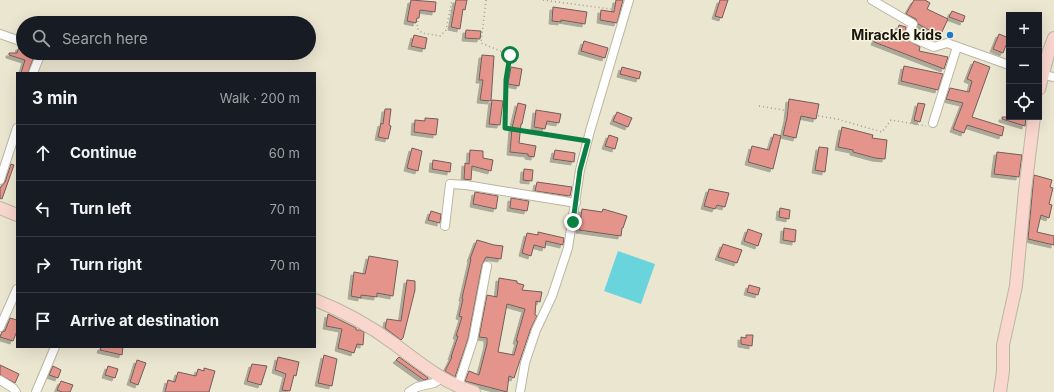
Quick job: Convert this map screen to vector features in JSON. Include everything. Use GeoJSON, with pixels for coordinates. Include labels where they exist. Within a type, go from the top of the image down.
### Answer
{"type":"FeatureCollection","features":[{"type":"Feature","properties":{"kind":"street"},"geometry":{"type":"LineString","coordinates":[[520,392],[525,363],[536,330],[552,296],[568,248],[580,170],[629,0]]}},
{"type":"Feature","properties":{"kind":"street"},"geometry":{"type":"LineString","coordinates":[[872,0],[913,24],[910,32],[913,38],[934,47],[948,43],[957,48],[1006,64]]}},
{"type":"Feature","properties":{"kind":"street"},"geometry":{"type":"LineString","coordinates":[[0,34],[16,40]]}},
{"type":"Feature","properties":{"kind":"street"},"geometry":{"type":"LineString","coordinates":[[1045,76],[1054,38]]}},
{"type":"Feature","properties":{"kind":"street"},"geometry":{"type":"LineString","coordinates":[[933,123],[957,48]]}},
{"type":"Feature","properties":{"kind":"street"},"geometry":{"type":"LineString","coordinates":[[34,72],[39,60]]}},
{"type":"Feature","properties":{"kind":"street"},"geometry":{"type":"LineString","coordinates":[[1000,392],[1003,367],[1003,345],[1016,286],[1034,120]]}},
{"type":"Feature","properties":{"kind":"street"},"geometry":{"type":"LineString","coordinates":[[0,180],[16,131]]}},
{"type":"Feature","properties":{"kind":"street"},"geometry":{"type":"LineString","coordinates":[[445,226],[450,184],[466,185],[576,203]]}},
{"type":"Feature","properties":{"kind":"street"},"geometry":{"type":"LineString","coordinates":[[0,208],[16,215]]}},
{"type":"Feature","properties":{"kind":"street"},"geometry":{"type":"LineString","coordinates":[[458,386],[473,340],[487,266]]}},
{"type":"Feature","properties":{"kind":"street"},"geometry":{"type":"LineString","coordinates":[[0,327],[16,291]]}},
{"type":"Feature","properties":{"kind":"street"},"geometry":{"type":"LineString","coordinates":[[316,300],[360,321],[393,343],[415,361],[442,378],[474,392]]}},
{"type":"Feature","properties":{"kind":"street"},"geometry":{"type":"LineString","coordinates":[[36,392],[55,348]]}},
{"type":"Feature","properties":{"kind":"street"},"geometry":{"type":"LineString","coordinates":[[409,392],[417,387],[434,383],[442,378]]}},
{"type":"Feature","properties":{"kind":"street"},"geometry":{"type":"LineString","coordinates":[[0,380],[13,388],[16,392]]}},
{"type":"Feature","properties":{"kind":"path"},"geometry":{"type":"LineString","coordinates":[[418,20],[417,28],[422,33],[440,36],[446,30],[452,0]]}},
{"type":"Feature","properties":{"kind":"path"},"geometry":{"type":"LineString","coordinates":[[486,0],[481,43],[510,55],[506,80],[505,128],[588,141]]}},
{"type":"Feature","properties":{"kind":"path"},"geometry":{"type":"LineString","coordinates":[[543,0],[626,11]]}},
{"type":"Feature","properties":{"kind":"path"},"geometry":{"type":"LineString","coordinates":[[759,106],[837,118],[882,132],[891,120],[926,126],[933,123]]}},
{"type":"Feature","properties":{"kind":"water"},"geometry":{"type":"Polygon","coordinates":[[[618,251],[655,264],[641,304],[604,291],[618,251]]]}},
{"type":"Feature","properties":{"kind":"building"},"geometry":{"type":"Polygon","coordinates":[[[411,0],[436,2],[435,12],[420,10],[419,18],[417,18],[416,23],[407,21],[411,0]]]}},
{"type":"Feature","properties":{"kind":"building"},"geometry":{"type":"Polygon","coordinates":[[[456,0],[467,0],[465,10],[463,9],[460,29],[451,27],[456,0]]]}},
{"type":"Feature","properties":{"kind":"building"},"geometry":{"type":"Polygon","coordinates":[[[616,0],[623,0],[617,23],[600,20],[601,10],[614,12],[616,0]]]}},
{"type":"Feature","properties":{"kind":"building"},"geometry":{"type":"Polygon","coordinates":[[[720,0],[728,0],[722,18],[715,16],[720,0]]]}},
{"type":"Feature","properties":{"kind":"building"},"geometry":{"type":"Polygon","coordinates":[[[914,0],[925,0],[930,3],[927,9],[948,19],[940,36],[918,24],[916,19],[906,14],[914,0]]]}},
{"type":"Feature","properties":{"kind":"building"},"geometry":{"type":"Polygon","coordinates":[[[553,7],[587,12],[585,24],[561,20],[561,22],[552,21],[553,7]]]}},
{"type":"Feature","properties":{"kind":"building"},"geometry":{"type":"Polygon","coordinates":[[[952,11],[965,16],[963,22],[949,17],[952,11]]]}},
{"type":"Feature","properties":{"kind":"building"},"geometry":{"type":"Polygon","coordinates":[[[899,25],[906,27],[905,33],[908,40],[920,47],[919,51],[948,57],[944,69],[874,42],[879,31],[895,38],[899,25]]]}},
{"type":"Feature","properties":{"kind":"building"},"geometry":{"type":"Polygon","coordinates":[[[466,30],[481,31],[480,39],[465,38],[466,30]]]}},
{"type":"Feature","properties":{"kind":"building"},"geometry":{"type":"Polygon","coordinates":[[[999,34],[1006,37],[1006,46],[1003,53],[993,49],[999,34]]]}},
{"type":"Feature","properties":{"kind":"building"},"geometry":{"type":"Polygon","coordinates":[[[414,35],[427,38],[425,49],[411,46],[414,35]]]}},
{"type":"Feature","properties":{"kind":"building"},"geometry":{"type":"Polygon","coordinates":[[[584,41],[608,48],[605,58],[581,51],[584,41]]]}},
{"type":"Feature","properties":{"kind":"building"},"geometry":{"type":"Polygon","coordinates":[[[9,53],[16,53],[16,57],[9,55],[9,53]]]}},
{"type":"Feature","properties":{"kind":"building"},"geometry":{"type":"Polygon","coordinates":[[[482,55],[494,56],[491,101],[480,100],[483,80],[479,80],[482,55]]]}},
{"type":"Feature","properties":{"kind":"building"},"geometry":{"type":"Polygon","coordinates":[[[25,60],[33,60],[28,72],[21,72],[25,60]]]}},
{"type":"Feature","properties":{"kind":"building"},"geometry":{"type":"Polygon","coordinates":[[[974,61],[990,67],[972,117],[1004,127],[1002,136],[967,125],[964,133],[953,129],[963,103],[946,99],[950,88],[969,92],[972,81],[967,79],[974,61]]]}},
{"type":"Feature","properties":{"kind":"building"},"geometry":{"type":"Polygon","coordinates":[[[904,66],[943,74],[938,90],[901,81],[904,66]]]}},
{"type":"Feature","properties":{"kind":"building"},"geometry":{"type":"Polygon","coordinates":[[[511,67],[522,69],[519,86],[508,84],[511,67]]]}},
{"type":"Feature","properties":{"kind":"building"},"geometry":{"type":"Polygon","coordinates":[[[622,67],[641,72],[639,79],[620,74],[622,67]]]}},
{"type":"Feature","properties":{"kind":"building"},"geometry":{"type":"Polygon","coordinates":[[[789,99],[819,104],[816,119],[801,116],[796,138],[783,135],[789,99]]]}},
{"type":"Feature","properties":{"kind":"building"},"geometry":{"type":"Polygon","coordinates":[[[492,100],[503,101],[500,125],[489,124],[492,100]]]}},
{"type":"Feature","properties":{"kind":"building"},"geometry":{"type":"Polygon","coordinates":[[[518,103],[526,105],[521,124],[519,143],[536,146],[534,157],[528,156],[528,154],[510,152],[512,128],[518,103]]]}},
{"type":"Feature","properties":{"kind":"building"},"geometry":{"type":"Polygon","coordinates":[[[918,103],[925,104],[920,122],[914,120],[918,103]]]}},
{"type":"Feature","properties":{"kind":"building"},"geometry":{"type":"Polygon","coordinates":[[[385,109],[391,109],[389,125],[391,126],[388,139],[378,137],[381,123],[383,124],[385,109]]]}},
{"type":"Feature","properties":{"kind":"building"},"geometry":{"type":"Polygon","coordinates":[[[536,110],[561,114],[559,123],[547,121],[545,129],[534,127],[536,110]]]}},
{"type":"Feature","properties":{"kind":"building"},"geometry":{"type":"Polygon","coordinates":[[[617,112],[632,118],[628,127],[613,121],[617,112]]]}},
{"type":"Feature","properties":{"kind":"building"},"geometry":{"type":"Polygon","coordinates":[[[1002,117],[1006,117],[1006,120],[1026,120],[1025,126],[1002,119],[1002,117]]]}},
{"type":"Feature","properties":{"kind":"building"},"geometry":{"type":"Polygon","coordinates":[[[425,118],[438,119],[436,135],[414,132],[415,120],[425,121],[425,118]]]}},
{"type":"Feature","properties":{"kind":"building"},"geometry":{"type":"Polygon","coordinates":[[[842,127],[873,135],[872,138],[887,140],[885,159],[875,158],[853,152],[853,150],[838,147],[842,127]]]}},
{"type":"Feature","properties":{"kind":"building"},"geometry":{"type":"Polygon","coordinates":[[[774,134],[781,136],[773,169],[748,162],[752,146],[769,150],[774,134]]]}},
{"type":"Feature","properties":{"kind":"building"},"geometry":{"type":"Polygon","coordinates":[[[609,135],[618,138],[615,149],[605,146],[609,135]]]}},
{"type":"Feature","properties":{"kind":"building"},"geometry":{"type":"Polygon","coordinates":[[[819,147],[828,148],[825,172],[815,170],[819,147]]]}},
{"type":"Feature","properties":{"kind":"building"},"geometry":{"type":"Polygon","coordinates":[[[412,148],[422,151],[418,171],[407,168],[412,148]]]}},
{"type":"Feature","properties":{"kind":"building"},"geometry":{"type":"Polygon","coordinates":[[[470,150],[483,151],[483,158],[493,160],[491,171],[472,166],[471,180],[464,179],[465,163],[469,164],[470,150]]]}},
{"type":"Feature","properties":{"kind":"building"},"geometry":{"type":"Polygon","coordinates":[[[555,150],[575,153],[574,162],[553,159],[555,150]]]}},
{"type":"Feature","properties":{"kind":"building"},"geometry":{"type":"Polygon","coordinates":[[[997,152],[1022,155],[1019,177],[994,174],[997,152]]]}},
{"type":"Feature","properties":{"kind":"building"},"geometry":{"type":"Polygon","coordinates":[[[433,160],[451,163],[450,172],[432,169],[433,160]]]}},
{"type":"Feature","properties":{"kind":"building"},"geometry":{"type":"Polygon","coordinates":[[[11,164],[14,165],[2,199],[0,198],[0,188],[5,182],[11,164]]]}},
{"type":"Feature","properties":{"kind":"building"},"geometry":{"type":"Polygon","coordinates":[[[524,169],[533,170],[532,181],[523,180],[524,169]]]}},
{"type":"Feature","properties":{"kind":"building"},"geometry":{"type":"Polygon","coordinates":[[[1034,175],[1052,180],[1050,187],[1053,188],[1049,204],[1052,205],[1049,218],[1041,215],[1037,232],[1054,236],[1054,245],[1028,239],[1034,175]]]}},
{"type":"Feature","properties":{"kind":"building"},"geometry":{"type":"Polygon","coordinates":[[[537,182],[572,187],[570,196],[535,191],[537,182]]]}},
{"type":"Feature","properties":{"kind":"building"},"geometry":{"type":"Polygon","coordinates":[[[709,189],[729,193],[725,207],[717,205],[715,209],[704,206],[709,189]]]}},
{"type":"Feature","properties":{"kind":"building"},"geometry":{"type":"Polygon","coordinates":[[[475,192],[498,196],[496,209],[473,204],[475,192]]]}},
{"type":"Feature","properties":{"kind":"building"},"geometry":{"type":"Polygon","coordinates":[[[511,198],[529,201],[527,211],[510,208],[511,198]]]}},
{"type":"Feature","properties":{"kind":"building"},"geometry":{"type":"Polygon","coordinates":[[[780,208],[790,210],[789,219],[779,217],[780,208]]]}},
{"type":"Feature","properties":{"kind":"building"},"geometry":{"type":"Polygon","coordinates":[[[582,209],[602,212],[603,209],[627,216],[622,228],[621,236],[579,230],[582,209]]]}},
{"type":"Feature","properties":{"kind":"building"},"geometry":{"type":"Polygon","coordinates":[[[431,211],[441,214],[440,223],[428,220],[431,211]]]}},
{"type":"Feature","properties":{"kind":"building"},"geometry":{"type":"Polygon","coordinates":[[[784,228],[796,230],[795,242],[783,240],[784,228]]]}},
{"type":"Feature","properties":{"kind":"building"},"geometry":{"type":"Polygon","coordinates":[[[748,229],[762,234],[758,246],[744,241],[748,229]]]}},
{"type":"Feature","properties":{"kind":"building"},"geometry":{"type":"Polygon","coordinates":[[[538,232],[564,238],[563,245],[546,241],[545,248],[534,245],[531,256],[522,253],[527,233],[538,235],[538,232]]]}},
{"type":"Feature","properties":{"kind":"building"},"geometry":{"type":"Polygon","coordinates":[[[477,240],[503,246],[501,259],[486,257],[482,265],[468,339],[455,377],[445,371],[452,357],[458,336],[456,336],[462,317],[459,316],[462,298],[470,259],[477,240]]]}},
{"type":"Feature","properties":{"kind":"building"},"geometry":{"type":"Polygon","coordinates":[[[723,244],[742,250],[737,263],[718,257],[723,244]]]}},
{"type":"Feature","properties":{"kind":"building"},"geometry":{"type":"Polygon","coordinates":[[[369,256],[398,261],[393,296],[377,293],[377,297],[361,295],[361,298],[351,296],[354,272],[365,274],[369,256]]]}},
{"type":"Feature","properties":{"kind":"building"},"geometry":{"type":"Polygon","coordinates":[[[499,278],[517,281],[517,283],[524,285],[522,290],[542,292],[540,302],[536,301],[535,315],[537,316],[531,328],[514,378],[509,376],[507,392],[465,381],[469,371],[479,375],[487,344],[487,338],[479,337],[487,295],[497,297],[499,278]],[[507,304],[498,352],[514,355],[518,341],[516,341],[525,309],[507,304]]]}},
{"type":"Feature","properties":{"kind":"building"},"geometry":{"type":"Polygon","coordinates":[[[407,280],[415,281],[415,290],[403,338],[401,340],[385,328],[387,319],[401,321],[407,280]]]}},
{"type":"Feature","properties":{"kind":"building"},"geometry":{"type":"Polygon","coordinates":[[[749,285],[760,288],[758,295],[747,292],[749,285]]]}},
{"type":"Feature","properties":{"kind":"building"},"geometry":{"type":"Polygon","coordinates":[[[328,314],[356,328],[356,330],[364,332],[363,345],[357,344],[354,353],[338,348],[342,329],[326,326],[328,314]]]}},
{"type":"Feature","properties":{"kind":"building"},"geometry":{"type":"Polygon","coordinates":[[[10,318],[16,320],[16,334],[13,341],[0,337],[2,332],[5,331],[10,318]]]}},
{"type":"Feature","properties":{"kind":"building"},"geometry":{"type":"Polygon","coordinates":[[[746,335],[753,335],[752,346],[741,344],[741,337],[746,338],[746,335]]]}},
{"type":"Feature","properties":{"kind":"building"},"geometry":{"type":"Polygon","coordinates":[[[101,348],[123,348],[122,355],[100,350],[101,348]]]}},
{"type":"Feature","properties":{"kind":"building"},"geometry":{"type":"Polygon","coordinates":[[[324,355],[337,359],[332,386],[318,383],[324,355]]]}},
{"type":"Feature","properties":{"kind":"building"},"geometry":{"type":"Polygon","coordinates":[[[278,357],[299,362],[296,376],[294,375],[290,391],[282,390],[286,374],[275,370],[278,357]]]}},
{"type":"Feature","properties":{"kind":"building"},"geometry":{"type":"Polygon","coordinates":[[[399,357],[428,379],[424,380],[396,360],[399,357]]]}},
{"type":"Feature","properties":{"kind":"building"},"geometry":{"type":"Polygon","coordinates":[[[137,360],[146,363],[138,385],[130,382],[137,360]]]}},
{"type":"Feature","properties":{"kind":"building"},"geometry":{"type":"Polygon","coordinates":[[[252,364],[267,366],[261,385],[247,381],[252,364]]]}},
{"type":"Feature","properties":{"kind":"building"},"geometry":{"type":"Polygon","coordinates":[[[0,365],[19,374],[15,383],[0,375],[0,365]]]}},
{"type":"Feature","properties":{"kind":"building"},"geometry":{"type":"Polygon","coordinates":[[[53,366],[61,370],[58,378],[49,375],[53,366]]]}},
{"type":"Feature","properties":{"kind":"building"},"geometry":{"type":"Polygon","coordinates":[[[108,366],[118,369],[115,378],[105,375],[108,366]]]}},
{"type":"Feature","properties":{"kind":"building"},"geometry":{"type":"Polygon","coordinates":[[[204,368],[215,371],[209,392],[165,392],[168,380],[175,382],[178,372],[196,376],[198,369],[204,371],[204,368]]]}},
{"type":"Feature","properties":{"kind":"building"},"geometry":{"type":"Polygon","coordinates":[[[61,381],[73,385],[70,392],[62,392],[57,390],[61,381]]]}},
{"type":"Feature","properties":{"kind":"place","name":"Mirackle kids"},"geometry":{"type":"Point","coordinates":[950,35]}},
{"type":"Feature","properties":{"kind":"route"},"geometry":{"type":"LineString","coordinates":[[510,55],[506,80],[505,128],[588,141],[580,170],[573,222]]}}]}
